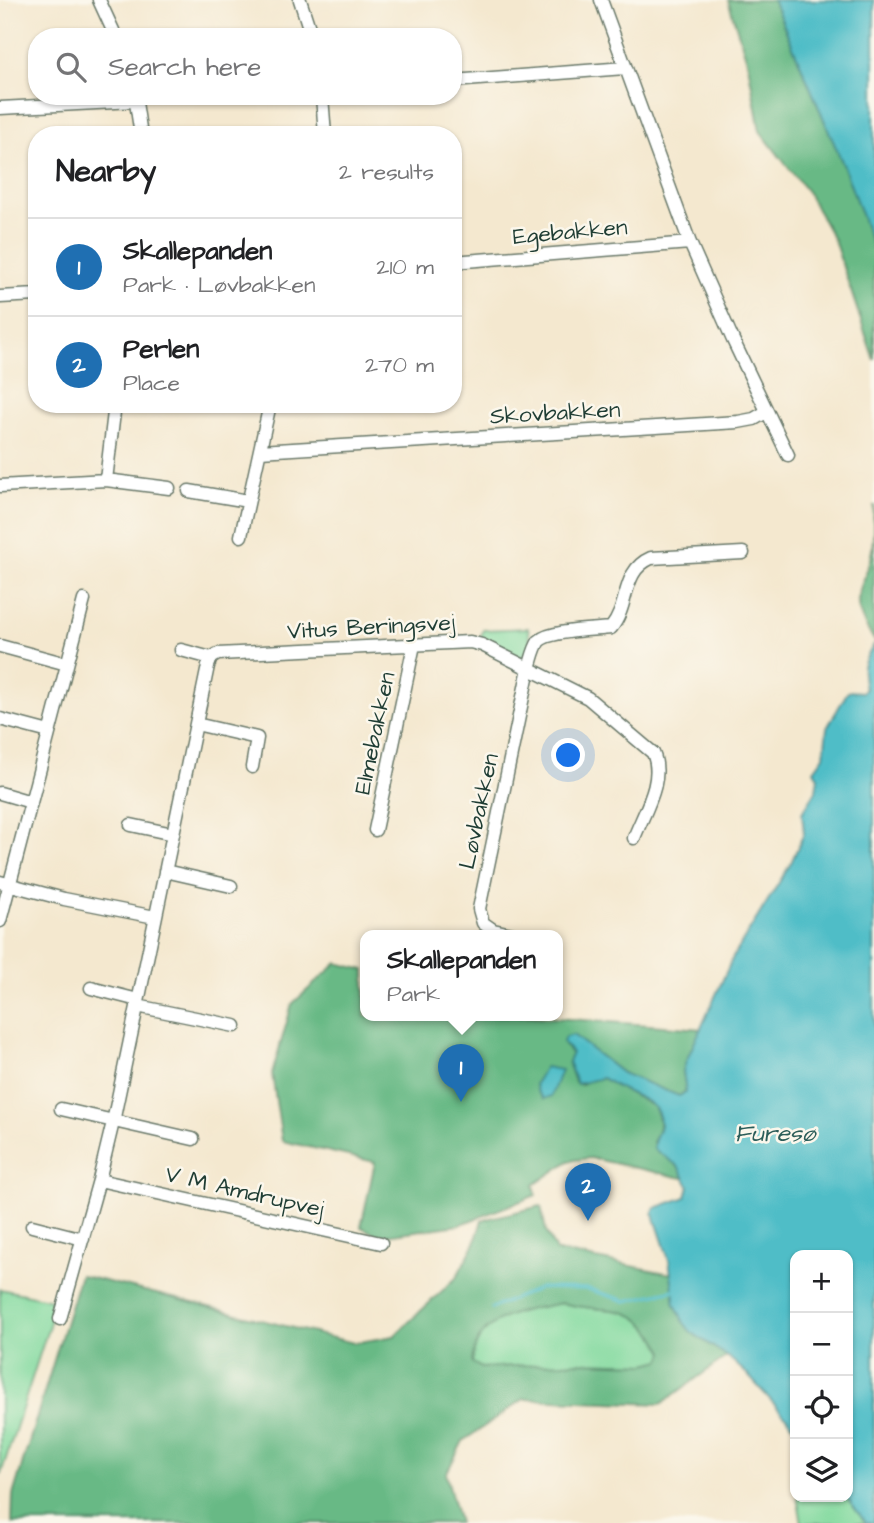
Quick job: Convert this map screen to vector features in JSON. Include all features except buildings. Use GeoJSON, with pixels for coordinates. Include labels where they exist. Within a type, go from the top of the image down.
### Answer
{"type":"FeatureCollection","features":[{"type":"Feature","properties":{"kind":"street"},"geometry":{"type":"LineString","coordinates":[[99,0],[112,28]]}},
{"type":"Feature","properties":{"kind":"street"},"geometry":{"type":"LineString","coordinates":[[300,0],[309,28]]}},
{"type":"Feature","properties":{"kind":"street"},"geometry":{"type":"LineString","coordinates":[[601,0],[690,243],[788,455]]}},
{"type":"Feature","properties":{"kind":"street"},"geometry":{"type":"LineString","coordinates":[[462,80],[625,68]]}},
{"type":"Feature","properties":{"kind":"street"},"geometry":{"type":"LineString","coordinates":[[0,108],[40,105]]}},
{"type":"Feature","properties":{"kind":"street"},"geometry":{"type":"LineString","coordinates":[[136,105],[140,126]]}},
{"type":"Feature","properties":{"kind":"street"},"geometry":{"type":"LineString","coordinates":[[323,105],[325,126]]}},
{"type":"Feature","properties":{"kind":"street","name":"Egebakken"},"geometry":{"type":"LineString","coordinates":[[462,261],[690,243]]}},
{"type":"Feature","properties":{"kind":"street"},"geometry":{"type":"LineString","coordinates":[[0,297],[28,295]]}},
{"type":"Feature","properties":{"kind":"street","name":"Skovbakken"},"geometry":{"type":"LineString","coordinates":[[260,451],[738,422],[754,419],[766,412]]}},
{"type":"Feature","properties":{"kind":"street"},"geometry":{"type":"LineString","coordinates":[[106,480],[114,413]]}},
{"type":"Feature","properties":{"kind":"street"},"geometry":{"type":"LineString","coordinates":[[241,536],[268,413]]}},
{"type":"Feature","properties":{"kind":"street"},"geometry":{"type":"LineString","coordinates":[[0,486],[106,480],[169,488]]}},
{"type":"Feature","properties":{"kind":"street"},"geometry":{"type":"LineString","coordinates":[[189,491],[248,502]]}},
{"type":"Feature","properties":{"kind":"street","name":"Løvbakken"},"geometry":{"type":"LineString","coordinates":[[493,930],[483,923],[479,909],[529,668],[540,640],[550,635],[611,628],[619,619],[632,573],[640,563],[651,558],[743,553]]}},
{"type":"Feature","properties":{"kind":"street"},"geometry":{"type":"LineString","coordinates":[[0,921],[5,883],[31,802],[84,600]]}},
{"type":"Feature","properties":{"kind":"street","name":"Vitus Beringsvej"},"geometry":{"type":"LineString","coordinates":[[211,658],[218,654],[470,642],[482,645],[587,698],[653,753],[658,776],[634,838]]}},
{"type":"Feature","properties":{"kind":"street","name":"Elmebakken"},"geometry":{"type":"LineString","coordinates":[[375,830],[414,645]]}},
{"type":"Feature","properties":{"kind":"street"},"geometry":{"type":"LineString","coordinates":[[0,646],[67,664]]}},
{"type":"Feature","properties":{"kind":"street"},"geometry":{"type":"LineString","coordinates":[[60,1319],[113,1122],[211,658],[181,650]]}},
{"type":"Feature","properties":{"kind":"street"},"geometry":{"type":"LineString","coordinates":[[0,719],[50,732]]}},
{"type":"Feature","properties":{"kind":"street"},"geometry":{"type":"LineString","coordinates":[[196,724],[257,738],[252,767]]}},
{"type":"Feature","properties":{"kind":"street"},"geometry":{"type":"LineString","coordinates":[[0,793],[31,802]]}},
{"type":"Feature","properties":{"kind":"street"},"geometry":{"type":"LineString","coordinates":[[131,825],[173,834]]}},
{"type":"Feature","properties":{"kind":"street"},"geometry":{"type":"LineString","coordinates":[[165,871],[231,886]]}},
{"type":"Feature","properties":{"kind":"street"},"geometry":{"type":"LineString","coordinates":[[5,883],[64,899],[155,917]]}},
{"type":"Feature","properties":{"kind":"street"},"geometry":{"type":"LineString","coordinates":[[91,988],[138,1003],[235,1026]]}},
{"type":"Feature","properties":{"kind":"street"},"geometry":{"type":"LineString","coordinates":[[61,1109],[193,1139]]}},
{"type":"Feature","properties":{"kind":"street","name":"V M Amdrupvej"},"geometry":{"type":"LineString","coordinates":[[99,1180],[381,1243]]}},
{"type":"Feature","properties":{"kind":"street"},"geometry":{"type":"LineString","coordinates":[[32,1226],[83,1239]]}},
{"type":"Feature","properties":{"kind":"green space"},"geometry":{"type":"Polygon","coordinates":[[[728,0],[773,0],[843,164],[874,250],[874,360],[834,240],[808,193],[760,131],[748,64],[728,0]]]}},
{"type":"Feature","properties":{"kind":"green space"},"geometry":{"type":"Polygon","coordinates":[[[874,505],[874,640],[865,625],[858,603],[872,550],[874,505]]]}},
{"type":"Feature","properties":{"kind":"green space"},"geometry":{"type":"Polygon","coordinates":[[[528,628],[531,644],[525,655],[519,658],[480,639],[483,630],[528,628]]]}},
{"type":"Feature","properties":{"kind":"green space"},"geometry":{"type":"Polygon","coordinates":[[[337,963],[360,969],[360,1021],[563,1021],[563,1019],[702,1029],[683,1071],[686,1092],[679,1096],[622,1073],[573,1035],[564,1045],[572,1054],[568,1062],[575,1082],[581,1085],[589,1080],[602,1078],[654,1107],[659,1121],[659,1129],[653,1142],[656,1151],[673,1160],[687,1179],[590,1158],[569,1161],[534,1185],[536,1195],[459,1225],[379,1236],[361,1227],[375,1162],[282,1141],[272,1074],[292,1004],[337,963]]]}},
{"type":"Feature","properties":{"kind":"green space"},"geometry":{"type":"Polygon","coordinates":[[[541,1206],[546,1231],[556,1251],[672,1274],[675,1304],[691,1332],[727,1356],[661,1404],[524,1399],[463,1441],[446,1474],[459,1523],[264,1523],[254,1520],[247,1523],[12,1523],[13,1495],[80,1275],[354,1343],[394,1336],[456,1278],[475,1243],[482,1220],[541,1206]],[[562,1303],[504,1318],[482,1335],[475,1347],[472,1363],[482,1368],[578,1362],[646,1364],[661,1360],[664,1352],[653,1334],[632,1315],[620,1311],[562,1303]]]}},
{"type":"Feature","properties":{"kind":"green space"},"geometry":{"type":"Polygon","coordinates":[[[0,1289],[57,1301],[1,1474],[0,1474],[0,1289]]]}},
{"type":"Feature","properties":{"kind":"green space"},"geometry":{"type":"Polygon","coordinates":[[[562,1303],[632,1315],[653,1334],[664,1352],[662,1360],[646,1364],[578,1362],[481,1368],[472,1363],[475,1347],[482,1334],[492,1325],[518,1312],[562,1303]]]}},
{"type":"Feature","properties":{"kind":"green space"},"geometry":{"type":"Polygon","coordinates":[[[798,1502],[850,1502],[866,1523],[802,1523],[798,1502]]]}},
{"type":"Feature","properties":{"kind":"water"},"geometry":{"type":"Polygon","coordinates":[[[773,0],[874,0],[874,250],[843,164],[773,0]]]}},
{"type":"Feature","properties":{"kind":"water","name":"Furesø"},"geometry":{"type":"Polygon","coordinates":[[[874,644],[874,1523],[866,1523],[850,1502],[853,1502],[853,1250],[790,1250],[790,1421],[746,1373],[727,1356],[691,1332],[675,1304],[669,1260],[653,1212],[655,1208],[686,1197],[689,1186],[678,1166],[654,1149],[660,1123],[656,1110],[646,1101],[602,1078],[577,1084],[568,1062],[572,1053],[563,1042],[565,1037],[573,1035],[622,1073],[679,1096],[686,1093],[683,1071],[686,1061],[733,957],[791,863],[804,833],[802,813],[816,791],[818,777],[814,770],[824,756],[827,728],[847,693],[865,690],[863,666],[874,644]]]}},
{"type":"Feature","properties":{"kind":"water"},"geometry":{"type":"Polygon","coordinates":[[[545,1067],[561,1070],[551,1096],[543,1099],[535,1084],[545,1067]]]}},
{"type":"Feature","properties":{"kind":"waterway"},"geometry":{"type":"LineString","coordinates":[[492,1308],[540,1288],[588,1289],[626,1301],[674,1290]]}},
{"type":"Feature","properties":{"kind":"place","name":"Skallepanden"},"geometry":{"type":"Point","coordinates":[461,1102]}},
{"type":"Feature","properties":{"kind":"place","name":"Perlen"},"geometry":{"type":"Point","coordinates":[588,1221]}}]}
